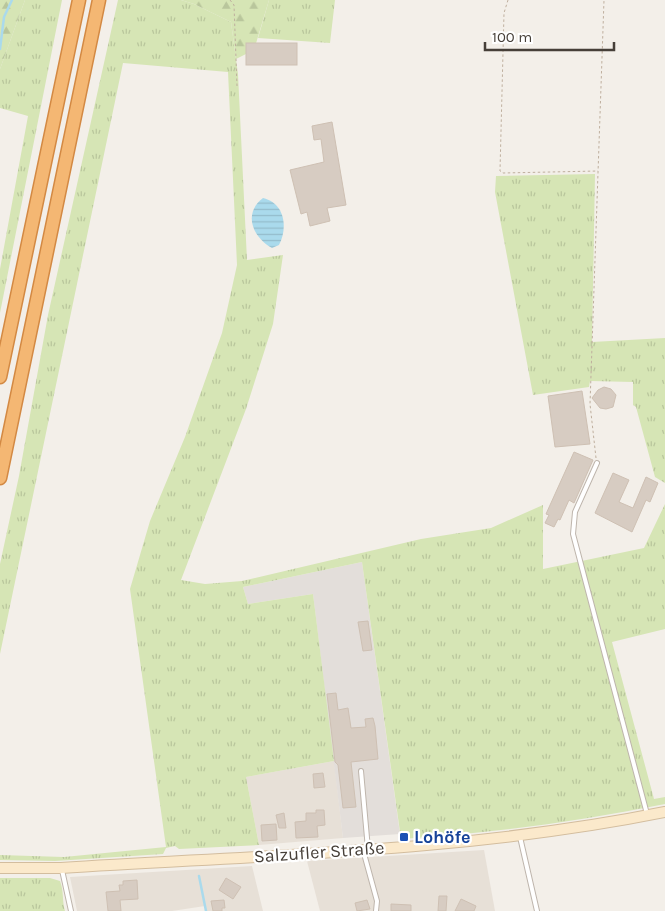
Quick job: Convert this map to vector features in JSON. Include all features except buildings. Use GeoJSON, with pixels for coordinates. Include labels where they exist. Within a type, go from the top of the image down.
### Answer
{"type":"FeatureCollection","features":[{"type":"Feature","properties":{"kind":"highway"},"geometry":{"type":"LineString","coordinates":[[0,377],[79,0]]}},
{"type":"Feature","properties":{"kind":"highway"},"geometry":{"type":"LineString","coordinates":[[0,478],[99,0]]}},
{"type":"Feature","properties":{"kind":"main road","name":"Salzufler Straße"},"geometry":{"type":"LineString","coordinates":[[0,868],[61,868],[365,849],[520,837],[665,812]]}},
{"type":"Feature","properties":{"kind":"lane"},"geometry":{"type":"LineString","coordinates":[[597,463],[574,512],[573,534],[648,816]]}},
{"type":"Feature","properties":{"kind":"lane"},"geometry":{"type":"LineString","coordinates":[[361,771],[365,849],[377,901],[376,911]]}},
{"type":"Feature","properties":{"kind":"lane"},"geometry":{"type":"LineString","coordinates":[[520,837],[537,911]]}},
{"type":"Feature","properties":{"kind":"lane"},"geometry":{"type":"LineString","coordinates":[[61,868],[71,911]]}},
{"type":"Feature","properties":{"kind":"path"},"geometry":{"type":"LineString","coordinates":[[230,0],[234,5],[237,86]]}},
{"type":"Feature","properties":{"kind":"path"},"geometry":{"type":"LineString","coordinates":[[508,0],[504,13],[500,171],[503,173],[598,171]]}},
{"type":"Feature","properties":{"kind":"path"},"geometry":{"type":"LineString","coordinates":[[597,463],[590,404],[604,0]]}},
{"type":"Feature","properties":{"kind":"shaded area"},"geometry":{"type":"Polygon","coordinates":[[[362,562],[400,834],[343,838],[313,594],[248,604],[243,587],[362,562]]]}},
{"type":"Feature","properties":{"kind":"shaded area"},"geometry":{"type":"Polygon","coordinates":[[[334,761],[343,838],[259,845],[246,777],[334,761]]]}},
{"type":"Feature","properties":{"kind":"shaded area"},"geometry":{"type":"Polygon","coordinates":[[[484,850],[495,911],[320,911],[307,861],[484,850]]]}},
{"type":"Feature","properties":{"kind":"shaded area"},"geometry":{"type":"Polygon","coordinates":[[[252,866],[263,911],[206,911],[205,906],[172,911],[77,911],[70,877],[252,866]]]}},
{"type":"Feature","properties":{"kind":"green space"},"geometry":{"type":"Polygon","coordinates":[[[0,0],[25,0],[0,69],[0,0]]]}},
{"type":"Feature","properties":{"kind":"green space"},"geometry":{"type":"Polygon","coordinates":[[[25,0],[62,0],[0,313],[0,269],[28,116],[0,108],[0,69],[25,0]]]}},
{"type":"Feature","properties":{"kind":"green space"},"geometry":{"type":"Polygon","coordinates":[[[118,0],[181,0],[194,4],[231,22],[238,74],[247,260],[283,255],[273,324],[246,409],[181,580],[205,584],[242,581],[421,539],[491,528],[543,505],[543,569],[644,548],[665,504],[665,629],[612,642],[654,799],[665,797],[665,804],[533,826],[401,839],[362,562],[243,587],[248,604],[313,594],[334,761],[246,777],[259,845],[179,849],[175,846],[166,848],[163,854],[55,861],[0,860],[0,855],[64,857],[166,847],[130,589],[150,521],[185,437],[222,333],[237,265],[228,72],[123,63],[0,654],[0,564],[19,476],[48,315],[118,0]]]}},
{"type":"Feature","properties":{"kind":"green space"},"geometry":{"type":"Polygon","coordinates":[[[181,0],[269,0],[254,50],[236,59],[231,22],[194,4],[181,0]]]}},
{"type":"Feature","properties":{"kind":"green space"},"geometry":{"type":"Polygon","coordinates":[[[269,0],[335,0],[330,43],[258,38],[269,0]]]}},
{"type":"Feature","properties":{"kind":"green space"},"geometry":{"type":"Polygon","coordinates":[[[595,174],[592,342],[665,338],[665,483],[655,477],[636,407],[633,405],[633,382],[590,381],[589,387],[533,395],[495,192],[496,176],[595,174]]]}},
{"type":"Feature","properties":{"kind":"green space"},"geometry":{"type":"Polygon","coordinates":[[[0,878],[50,878],[60,881],[65,911],[0,911],[0,878]]]}},
{"type":"Feature","properties":{"kind":"water"},"geometry":{"type":"Polygon","coordinates":[[[263,198],[276,205],[283,217],[282,238],[279,245],[272,248],[259,238],[252,225],[253,211],[263,198]]]}},
{"type":"Feature","properties":{"kind":"waterway"},"geometry":{"type":"LineString","coordinates":[[0,49],[4,17],[12,0]]}},
{"type":"Feature","properties":{"kind":"waterway"},"geometry":{"type":"LineString","coordinates":[[199,876],[206,911]]}},
{"type":"Feature","properties":{"kind":"place","name":"Lohöfe"},"geometry":{"type":"Point","coordinates":[404,837]}}]}
